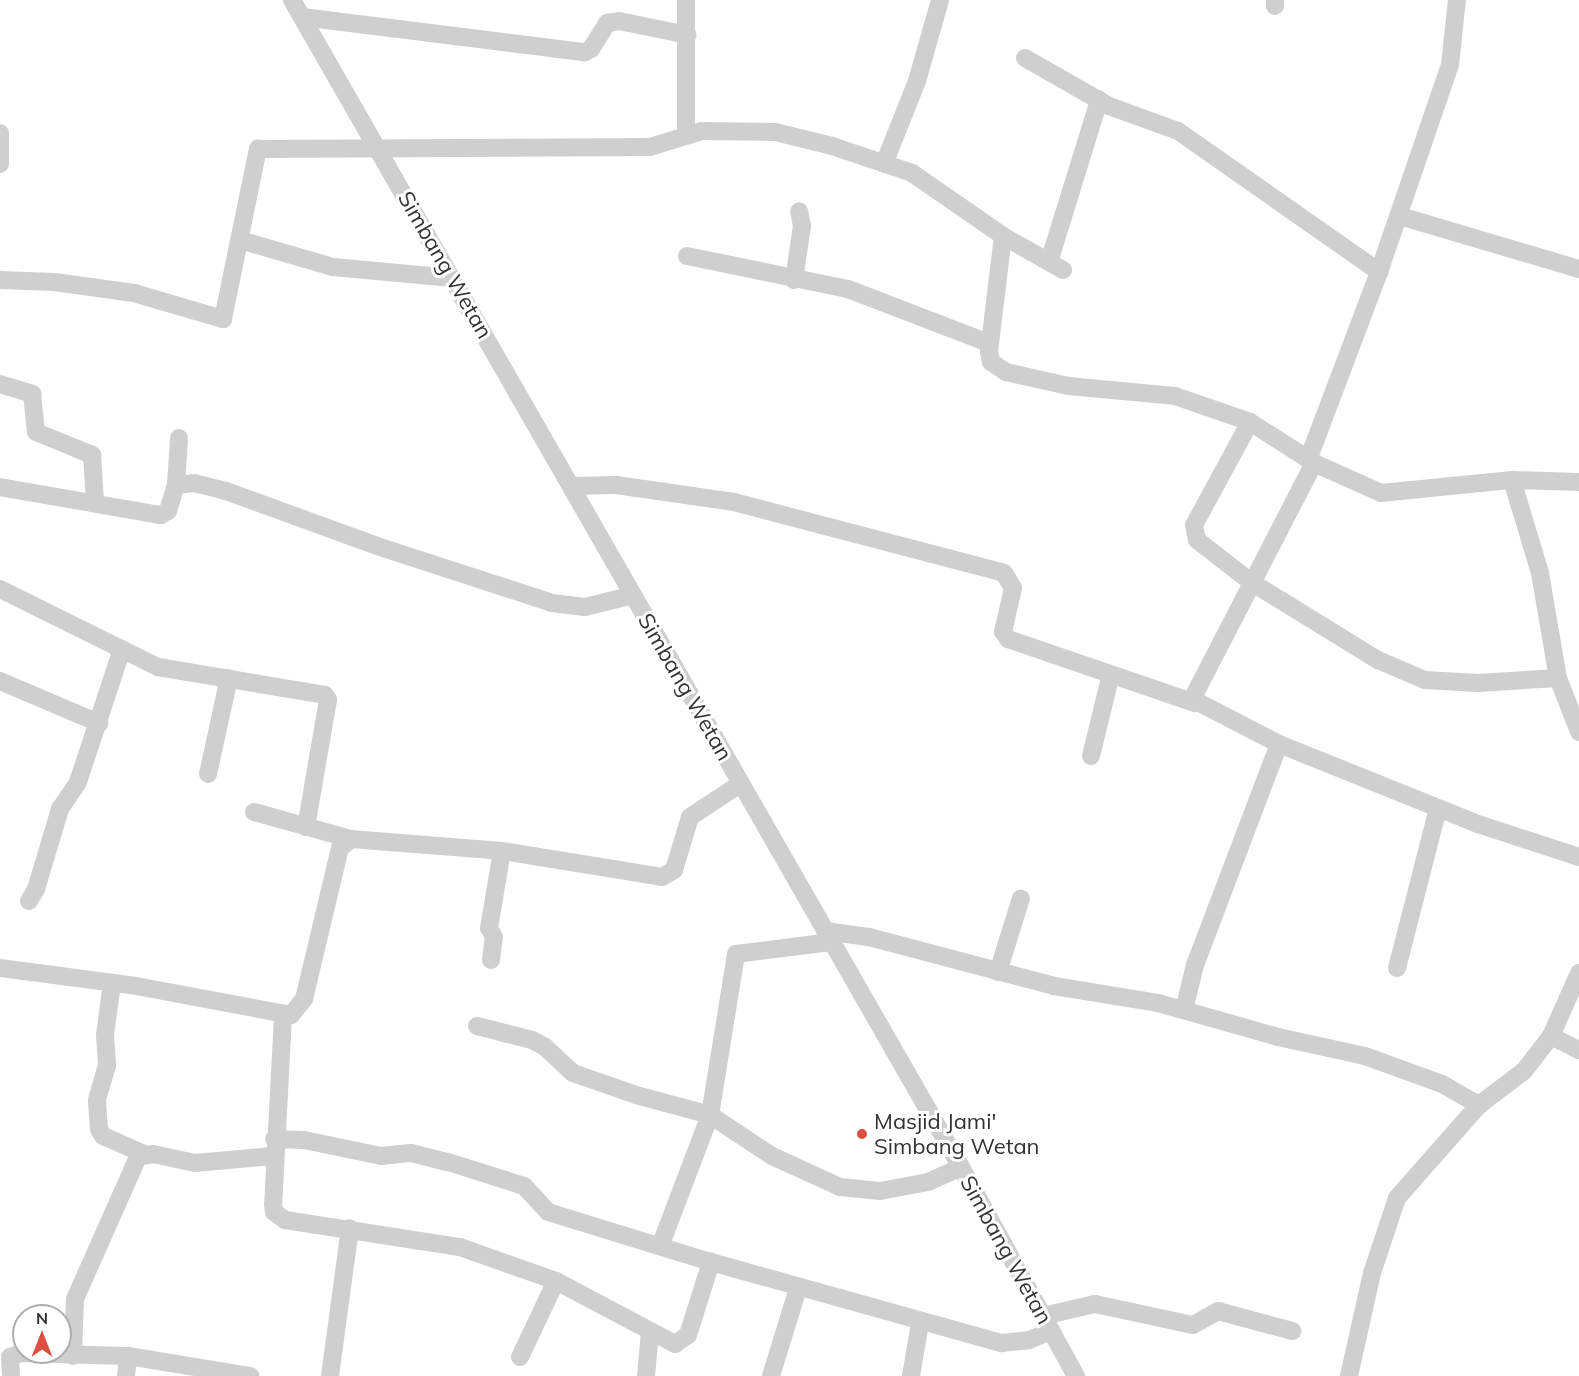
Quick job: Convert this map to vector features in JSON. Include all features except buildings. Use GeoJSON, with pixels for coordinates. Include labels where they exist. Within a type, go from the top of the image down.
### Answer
{"type":"FeatureCollection","features":[{"type":"Feature","properties":{"kind":"street","name":"Simbang Wetan"},"geometry":{"type":"LineString","coordinates":[[292,0],[961,1167],[1076,1376]]}},
{"type":"Feature","properties":{"kind":"street"},"geometry":{"type":"LineString","coordinates":[[686,0],[688,35],[686,136]]}},
{"type":"Feature","properties":{"kind":"street"},"geometry":{"type":"LineString","coordinates":[[884,164],[917,81],[940,0]]}},
{"type":"Feature","properties":{"kind":"street"},"geometry":{"type":"LineString","coordinates":[[1195,703],[1193,692],[1311,461],[1400,216],[1450,65],[1457,0]]}},
{"type":"Feature","properties":{"kind":"street"},"geometry":{"type":"LineString","coordinates":[[302,17],[585,52],[591,49],[607,23],[620,21],[688,35]]}},
{"type":"Feature","properties":{"kind":"street"},"geometry":{"type":"LineString","coordinates":[[1025,58],[1099,100],[1178,131],[1379,272]]}},
{"type":"Feature","properties":{"kind":"street"},"geometry":{"type":"LineString","coordinates":[[0,280],[54,282],[134,293],[224,319],[255,151],[378,147],[650,147],[702,131],[775,132],[912,173],[1003,236],[1056,266],[1099,100]]}},
{"type":"Feature","properties":{"kind":"street"},"geometry":{"type":"LineString","coordinates":[[0,133],[0,164]]}},
{"type":"Feature","properties":{"kind":"street"},"geometry":{"type":"LineString","coordinates":[[794,280],[802,226],[799,211]]}},
{"type":"Feature","properties":{"kind":"street"},"geometry":{"type":"LineString","coordinates":[[1400,216],[1579,270]]}},
{"type":"Feature","properties":{"kind":"street"},"geometry":{"type":"LineString","coordinates":[[1003,236],[989,343],[991,362],[1006,372],[1068,386],[1168,394],[1250,422],[1311,461],[1381,492],[1512,480],[1579,482]]}},
{"type":"Feature","properties":{"kind":"street"},"geometry":{"type":"LineString","coordinates":[[240,240],[333,267],[452,278]]}},
{"type":"Feature","properties":{"kind":"street"},"geometry":{"type":"LineString","coordinates":[[687,256],[794,280],[848,289],[989,343]]}},
{"type":"Feature","properties":{"kind":"street"},"geometry":{"type":"LineString","coordinates":[[0,384],[32,394],[36,432],[92,455],[95,501]]}},
{"type":"Feature","properties":{"kind":"street"},"geometry":{"type":"LineString","coordinates":[[1250,422],[1194,525],[1193,534],[1251,582],[1378,660],[1425,680],[1478,683],[1558,678]]}},
{"type":"Feature","properties":{"kind":"street"},"geometry":{"type":"LineString","coordinates":[[0,487],[95,501],[161,515],[168,511],[176,486],[178,438]]}},
{"type":"Feature","properties":{"kind":"street"},"geometry":{"type":"LineString","coordinates":[[1512,480],[1540,573],[1558,678],[1576,711],[1579,732]]}},
{"type":"Feature","properties":{"kind":"street"},"geometry":{"type":"LineString","coordinates":[[176,486],[194,483],[226,490],[377,546],[552,603],[585,607],[633,595]]}},
{"type":"Feature","properties":{"kind":"street"},"geometry":{"type":"LineString","coordinates":[[571,486],[616,486],[734,502],[1004,573],[1013,588],[1003,632],[1008,639],[1195,703],[1280,744],[1438,808],[1579,857]]}},
{"type":"Feature","properties":{"kind":"street"},"geometry":{"type":"LineString","coordinates":[[0,589],[158,667],[325,695],[328,700],[306,826]]}},
{"type":"Feature","properties":{"kind":"street"},"geometry":{"type":"LineString","coordinates":[[29,901],[36,889],[60,809],[78,782],[122,649]]}},
{"type":"Feature","properties":{"kind":"street"},"geometry":{"type":"LineString","coordinates":[[1091,756],[1111,674]]}},
{"type":"Feature","properties":{"kind":"street"},"geometry":{"type":"LineString","coordinates":[[208,774],[229,678]]}},
{"type":"Feature","properties":{"kind":"street"},"geometry":{"type":"LineString","coordinates":[[0,681],[99,723]]}},
{"type":"Feature","properties":{"kind":"street"},"geometry":{"type":"LineString","coordinates":[[1184,1010],[1195,965],[1280,744]]}},
{"type":"Feature","properties":{"kind":"street"},"geometry":{"type":"LineString","coordinates":[[254,812],[351,839],[502,851],[662,877],[674,870],[690,817],[740,784]]}},
{"type":"Feature","properties":{"kind":"street"},"geometry":{"type":"LineString","coordinates":[[1397,968],[1438,808]]}},
{"type":"Feature","properties":{"kind":"street"},"geometry":{"type":"LineString","coordinates":[[0,968],[111,984],[284,1016],[291,1015],[304,999],[329,885],[340,848],[351,839]]}},
{"type":"Feature","properties":{"kind":"street"},"geometry":{"type":"LineString","coordinates":[[491,960],[494,937],[489,928],[502,851]]}},
{"type":"Feature","properties":{"kind":"street"},"geometry":{"type":"LineString","coordinates":[[998,972],[1021,898]]}},
{"type":"Feature","properties":{"kind":"street"},"geometry":{"type":"LineString","coordinates":[[661,1244],[710,1115],[736,954],[828,936],[869,937],[998,972],[1184,1010],[1365,1056],[1442,1084],[1479,1104]]}},
{"type":"Feature","properties":{"kind":"street"},"geometry":{"type":"LineString","coordinates":[[1349,1376],[1372,1273],[1397,1198],[1479,1104],[1524,1071],[1551,1036],[1579,973]]}},
{"type":"Feature","properties":{"kind":"street"},"geometry":{"type":"LineString","coordinates":[[111,984],[105,1035],[106,1065],[97,1101],[99,1129],[103,1136],[144,1155],[195,1163],[304,1140],[381,1156],[411,1154],[448,1162],[524,1186],[548,1212],[661,1244],[711,1262],[798,1288],[920,1323],[1002,1343],[1029,1340],[1047,1323],[1095,1304],[1193,1324],[1218,1311],[1292,1331]]}},
{"type":"Feature","properties":{"kind":"street"},"geometry":{"type":"LineString","coordinates":[[284,1016],[280,1107],[274,1148],[273,1204],[279,1217],[460,1247],[556,1281],[675,1344],[685,1340],[711,1262]]}},
{"type":"Feature","properties":{"kind":"street"},"geometry":{"type":"LineString","coordinates":[[477,1026],[539,1044],[573,1073],[636,1095],[710,1115],[772,1156],[840,1187],[880,1191],[928,1182],[961,1167]]}},
{"type":"Feature","properties":{"kind":"street"},"geometry":{"type":"LineString","coordinates":[[1551,1036],[1579,1050]]}},
{"type":"Feature","properties":{"kind":"street"},"geometry":{"type":"LineString","coordinates":[[73,1356],[75,1299],[135,1160],[144,1155]]}},
{"type":"Feature","properties":{"kind":"street"},"geometry":{"type":"LineString","coordinates":[[330,1376],[350,1228]]}},
{"type":"Feature","properties":{"kind":"street"},"geometry":{"type":"LineString","coordinates":[[520,1357],[556,1281]]}},
{"type":"Feature","properties":{"kind":"street"},"geometry":{"type":"LineString","coordinates":[[771,1376],[798,1288]]}},
{"type":"Feature","properties":{"kind":"street"},"geometry":{"type":"LineString","coordinates":[[911,1376],[920,1323]]}},
{"type":"Feature","properties":{"kind":"street"},"geometry":{"type":"LineString","coordinates":[[646,1376],[650,1331]]}},
{"type":"Feature","properties":{"kind":"street"},"geometry":{"type":"LineString","coordinates":[[11,1376],[9,1362],[13,1354],[128,1356],[250,1376]]}},
{"type":"Feature","properties":{"kind":"street"},"geometry":{"type":"LineString","coordinates":[[126,1376],[128,1356]]}},
{"type":"Feature","properties":{"kind":"place","name":"Masjid Jami' Simbang Wetan"},"geometry":{"type":"Point","coordinates":[862,1134]}}]}
